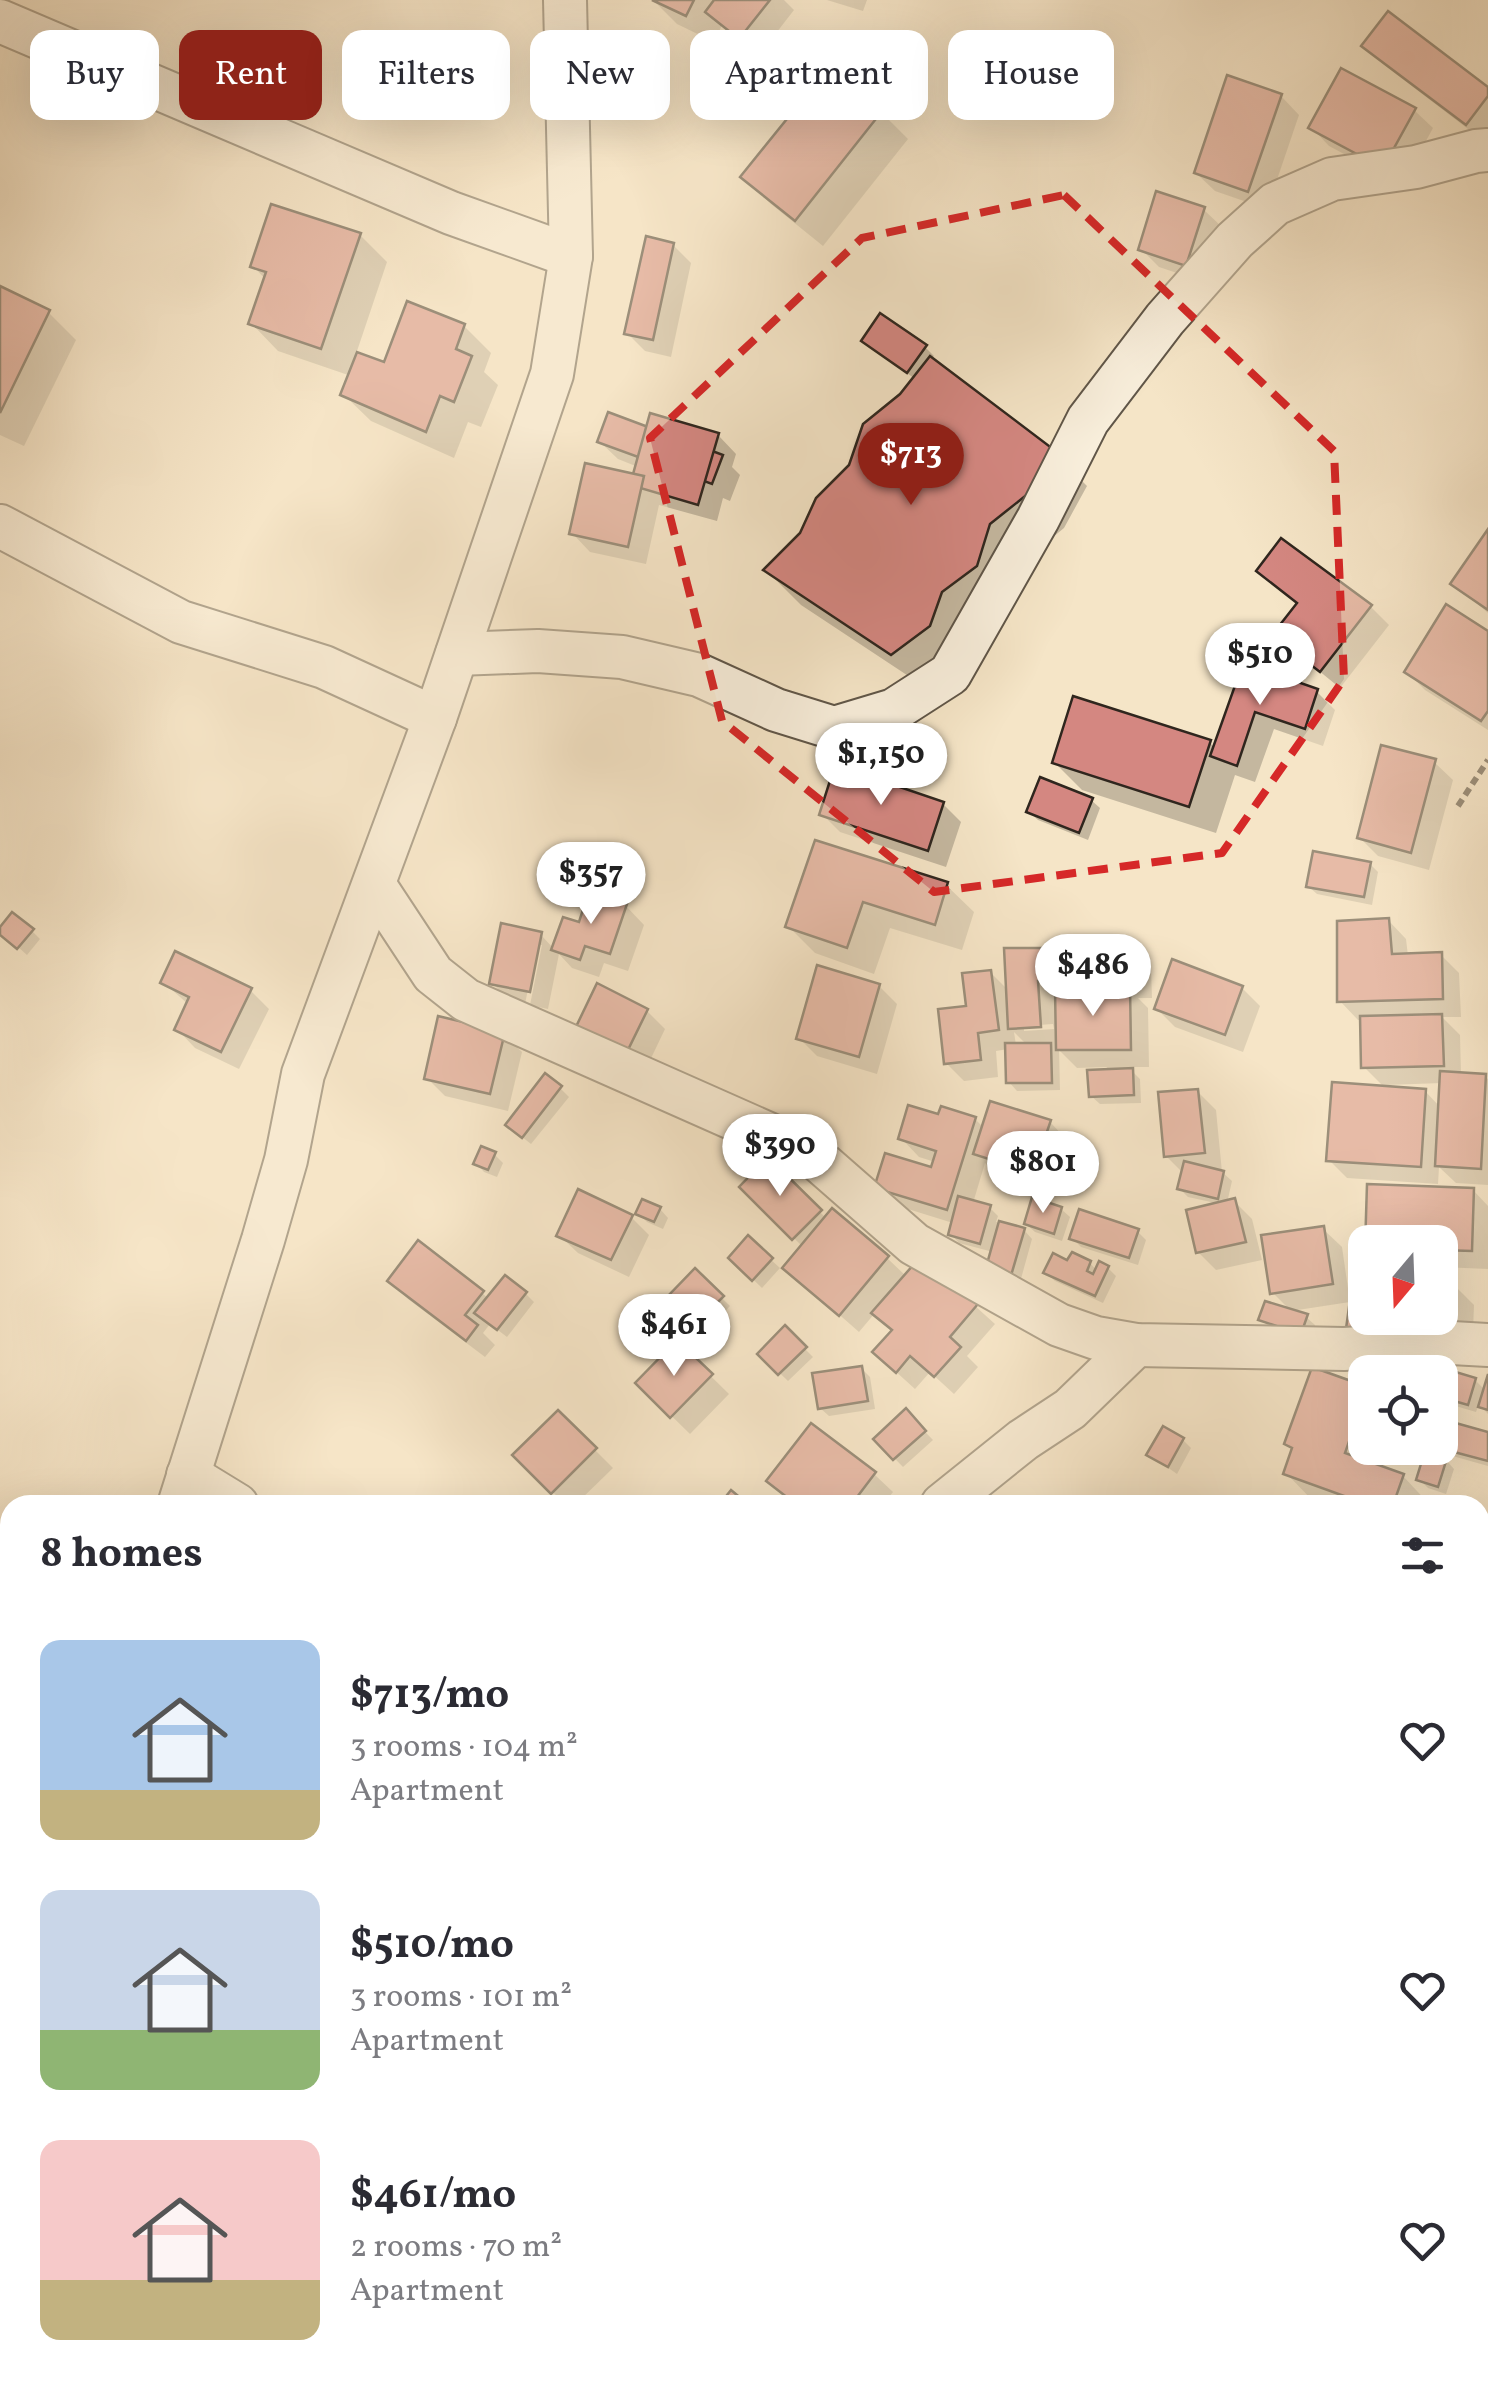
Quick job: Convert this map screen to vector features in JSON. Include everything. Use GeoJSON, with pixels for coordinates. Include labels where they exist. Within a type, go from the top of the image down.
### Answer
{"type":"FeatureCollection","features":[{"type":"Feature","properties":{"kind":"street"},"geometry":{"type":"LineString","coordinates":[[184,1490],[268,1224],[304,1074],[435,718],[552,374],[571,256],[565,0]]}},
{"type":"Feature","properties":{"kind":"street"},"geometry":{"type":"LineString","coordinates":[[0,21],[451,213],[571,256]]}},
{"type":"Feature","properties":{"kind":"street"},"geometry":{"type":"LineString","coordinates":[[457,654],[538,651],[622,658],[699,675],[776,710],[834,728],[894,710],[950,674],[1038,519],[1088,420],[1165,319],[1235,240],[1275,204],[1332,179],[1416,167],[1488,150]]}},
{"type":"Feature","properties":{"kind":"street"},"geometry":{"type":"LineString","coordinates":[[0,526],[181,622],[324,667],[435,718]]}},
{"type":"Feature","properties":{"kind":"street"},"geometry":{"type":"LineString","coordinates":[[375,886],[432,974],[466,1000],[809,1152],[914,1244],[1059,1325],[1096,1338],[1136,1345],[1344,1350],[1452,1343],[1488,1345]]}},
{"type":"Feature","properties":{"kind":"street"},"geometry":{"type":"LineString","coordinates":[[954,1495],[1023,1440],[1070,1410],[1136,1345]]}},
{"type":"Feature","properties":{"kind":"path"},"geometry":{"type":"LineString","coordinates":[[1458,806],[1488,760]]}},
{"type":"Feature","properties":{"kind":"highlighted area"},"geometry":{"type":"Polygon","coordinates":[[[1064,195],[1334,451],[1344,679],[1222,853],[934,892],[722,721],[650,438],[862,238],[1064,195]]]}},
{"type":"Feature","properties":{"kind":"building"},"geometry":{"type":"Polygon","coordinates":[[[652,0],[694,0],[686,16],[652,0]]]}},
{"type":"Feature","properties":{"kind":"building"},"geometry":{"type":"Polygon","coordinates":[[[714,0],[770,0],[746,30],[728,30],[705,12],[714,0]]]}},
{"type":"Feature","properties":{"kind":"building"},"geometry":{"type":"Polygon","coordinates":[[[1388,11],[1488,87],[1488,96],[1466,125],[1361,46],[1388,11]]]}},
{"type":"Feature","properties":{"kind":"building"},"geometry":{"type":"Polygon","coordinates":[[[1341,68],[1416,108],[1383,168],[1308,128],[1341,68]]]}},
{"type":"Feature","properties":{"kind":"building"},"geometry":{"type":"Polygon","coordinates":[[[1227,75],[1282,94],[1248,192],[1194,173],[1227,75]]]}},
{"type":"Feature","properties":{"kind":"building"},"geometry":{"type":"Polygon","coordinates":[[[786,120],[875,120],[795,221],[740,177],[786,120]]]}},
{"type":"Feature","properties":{"kind":"building"},"geometry":{"type":"Polygon","coordinates":[[[1156,191],[1205,207],[1186,266],[1138,250],[1156,191]]]}},
{"type":"Feature","properties":{"kind":"building"},"geometry":{"type":"Polygon","coordinates":[[[271,204],[361,233],[321,349],[248,324],[266,272],[250,267],[271,204]]]}},
{"type":"Feature","properties":{"kind":"building"},"geometry":{"type":"Polygon","coordinates":[[[646,236],[674,243],[653,340],[624,334],[646,236]]]}},
{"type":"Feature","properties":{"kind":"building"},"geometry":{"type":"Polygon","coordinates":[[[0,286],[50,310],[0,413],[0,286]]]}},
{"type":"Feature","properties":{"kind":"building"},"geometry":{"type":"Polygon","coordinates":[[[407,301],[465,324],[456,349],[472,356],[454,402],[440,396],[426,432],[340,395],[357,352],[384,362],[407,301]]]}},
{"type":"Feature","properties":{"kind":"building"},"geometry":{"type":"Polygon","coordinates":[[[880,313],[927,345],[907,373],[861,341],[880,313]]]}},
{"type":"Feature","properties":{"kind":"building"},"geometry":{"type":"Polygon","coordinates":[[[930,356],[1053,449],[1029,493],[990,524],[977,566],[942,592],[930,626],[891,655],[763,570],[800,533],[816,498],[849,465],[863,424],[900,394],[930,356]]]}},
{"type":"Feature","properties":{"kind":"building"},"geometry":{"type":"Polygon","coordinates":[[[608,412],[723,455],[712,484],[597,442],[608,412]]]}},
{"type":"Feature","properties":{"kind":"building"},"geometry":{"type":"Polygon","coordinates":[[[650,413],[719,433],[698,505],[630,485],[650,413]]]}},
{"type":"Feature","properties":{"kind":"building"},"geometry":{"type":"Polygon","coordinates":[[[585,463],[644,476],[628,547],[569,534],[585,463]]]}},
{"type":"Feature","properties":{"kind":"building"},"geometry":{"type":"Polygon","coordinates":[[[1488,529],[1488,610],[1450,584],[1488,529]]]}},
{"type":"Feature","properties":{"kind":"building"},"geometry":{"type":"Polygon","coordinates":[[[1281,538],[1372,605],[1320,672],[1272,635],[1297,603],[1256,571],[1281,538]]]}},
{"type":"Feature","properties":{"kind":"building"},"geometry":{"type":"Polygon","coordinates":[[[1446,604],[1488,631],[1488,711],[1481,721],[1404,672],[1446,604]]]}},
{"type":"Feature","properties":{"kind":"building"},"geometry":{"type":"Polygon","coordinates":[[[1243,663],[1318,689],[1305,729],[1255,712],[1237,766],[1210,756],[1243,663]]]}},
{"type":"Feature","properties":{"kind":"building"},"geometry":{"type":"Polygon","coordinates":[[[1073,696],[1211,740],[1189,807],[1052,763],[1073,696]]]}},
{"type":"Feature","properties":{"kind":"building"},"geometry":{"type":"Polygon","coordinates":[[[1381,745],[1436,759],[1411,853],[1357,838],[1381,745]]]}},
{"type":"Feature","properties":{"kind":"building"},"geometry":{"type":"Polygon","coordinates":[[[835,765],[944,802],[928,851],[819,815],[835,765]]]}},
{"type":"Feature","properties":{"kind":"building"},"geometry":{"type":"Polygon","coordinates":[[[1040,777],[1093,798],[1079,833],[1026,812],[1040,777]]]}},
{"type":"Feature","properties":{"kind":"building"},"geometry":{"type":"Polygon","coordinates":[[[815,840],[948,882],[935,925],[863,902],[847,948],[785,927],[815,840]]]}},
{"type":"Feature","properties":{"kind":"building"},"geometry":{"type":"Polygon","coordinates":[[[1313,851],[1371,862],[1364,897],[1306,887],[1313,851]]]}},
{"type":"Feature","properties":{"kind":"building"},"geometry":{"type":"Polygon","coordinates":[[[589,891],[627,904],[610,954],[585,946],[580,960],[551,950],[563,917],[579,922],[589,891]]]}},
{"type":"Feature","properties":{"kind":"building"},"geometry":{"type":"Polygon","coordinates":[[[12,912],[34,929],[17,949],[0,935],[0,927],[12,912]]]}},
{"type":"Feature","properties":{"kind":"building"},"geometry":{"type":"Polygon","coordinates":[[[1389,918],[1392,954],[1442,952],[1443,999],[1337,1002],[1337,921],[1389,918]]]}},
{"type":"Feature","properties":{"kind":"building"},"geometry":{"type":"Polygon","coordinates":[[[501,923],[542,932],[530,992],[489,984],[501,923]]]}},
{"type":"Feature","properties":{"kind":"building"},"geometry":{"type":"Polygon","coordinates":[[[1004,948],[1134,948],[1135,981],[1038,981],[1041,1027],[1008,1029],[1004,948]]]}},
{"type":"Feature","properties":{"kind":"building"},"geometry":{"type":"Polygon","coordinates":[[[175,951],[252,988],[221,1052],[174,1030],[189,997],[160,983],[175,951]]]}},
{"type":"Feature","properties":{"kind":"building"},"geometry":{"type":"Polygon","coordinates":[[[1172,959],[1243,986],[1225,1035],[1154,1009],[1172,959]]]}},
{"type":"Feature","properties":{"kind":"building"},"geometry":{"type":"Polygon","coordinates":[[[817,965],[880,984],[859,1057],[796,1039],[817,965]]]}},
{"type":"Feature","properties":{"kind":"building"},"geometry":{"type":"Polygon","coordinates":[[[991,970],[999,1030],[978,1033],[981,1060],[944,1064],[938,1009],[966,1006],[962,973],[991,970]]]}},
{"type":"Feature","properties":{"kind":"building"},"geometry":{"type":"Polygon","coordinates":[[[597,983],[648,1009],[624,1058],[573,1033],[597,983]]]}},
{"type":"Feature","properties":{"kind":"building"},"geometry":{"type":"Polygon","coordinates":[[[1130,987],[1131,1050],[1056,1050],[1055,988],[1130,987]]]}},
{"type":"Feature","properties":{"kind":"building"},"geometry":{"type":"Polygon","coordinates":[[[1442,1014],[1444,1066],[1361,1068],[1360,1016],[1442,1014]]]}},
{"type":"Feature","properties":{"kind":"building"},"geometry":{"type":"Polygon","coordinates":[[[438,1016],[505,1032],[490,1094],[424,1079],[438,1016]]]}},
{"type":"Feature","properties":{"kind":"building"},"geometry":{"type":"Polygon","coordinates":[[[1005,1043],[1051,1043],[1052,1083],[1006,1083],[1005,1043]]]}},
{"type":"Feature","properties":{"kind":"building"},"geometry":{"type":"Polygon","coordinates":[[[1133,1068],[1134,1095],[1089,1097],[1087,1070],[1133,1068]]]}},
{"type":"Feature","properties":{"kind":"building"},"geometry":{"type":"Polygon","coordinates":[[[1440,1071],[1486,1074],[1481,1169],[1435,1166],[1440,1071]]]}},
{"type":"Feature","properties":{"kind":"building"},"geometry":{"type":"Polygon","coordinates":[[[545,1073],[562,1086],[522,1138],[505,1125],[545,1073]]]}},
{"type":"Feature","properties":{"kind":"building"},"geometry":{"type":"Polygon","coordinates":[[[1332,1082],[1426,1089],[1421,1167],[1326,1161],[1332,1082]]]}},
{"type":"Feature","properties":{"kind":"building"},"geometry":{"type":"Polygon","coordinates":[[[1198,1089],[1205,1153],[1164,1157],[1158,1092],[1198,1089]]]}},
{"type":"Feature","properties":{"kind":"building"},"geometry":{"type":"Polygon","coordinates":[[[990,1101],[1051,1120],[1033,1173],[973,1154],[990,1101]]]}},
{"type":"Feature","properties":{"kind":"building"},"geometry":{"type":"Polygon","coordinates":[[[908,1105],[938,1114],[941,1106],[976,1117],[947,1210],[874,1188],[885,1153],[931,1167],[936,1151],[898,1139],[908,1105]]]}},
{"type":"Feature","properties":{"kind":"building"},"geometry":{"type":"Polygon","coordinates":[[[481,1146],[496,1152],[488,1170],[473,1164],[481,1146]]]}},
{"type":"Feature","properties":{"kind":"building"},"geometry":{"type":"Polygon","coordinates":[[[768,1157],[822,1210],[792,1240],[739,1187],[768,1157]]]}},
{"type":"Feature","properties":{"kind":"building"},"geometry":{"type":"Polygon","coordinates":[[[1184,1161],[1224,1171],[1218,1199],[1177,1189],[1184,1161]]]}},
{"type":"Feature","properties":{"kind":"building"},"geometry":{"type":"Polygon","coordinates":[[[1367,1184],[1474,1188],[1472,1251],[1458,1251],[1458,1225],[1366,1225],[1367,1184]]]}},
{"type":"Feature","properties":{"kind":"building"},"geometry":{"type":"Polygon","coordinates":[[[578,1189],[633,1215],[611,1260],[556,1236],[578,1189]]]}},
{"type":"Feature","properties":{"kind":"building"},"geometry":{"type":"Polygon","coordinates":[[[958,1196],[991,1205],[980,1244],[948,1235],[958,1196]]]}},
{"type":"Feature","properties":{"kind":"building"},"geometry":{"type":"Polygon","coordinates":[[[1032,1197],[1062,1207],[1054,1234],[1024,1224],[1032,1197]]]}},
{"type":"Feature","properties":{"kind":"building"},"geometry":{"type":"Polygon","coordinates":[[[1235,1198],[1246,1242],[1196,1253],[1186,1210],[1235,1198]]]}},
{"type":"Feature","properties":{"kind":"building"},"geometry":{"type":"Polygon","coordinates":[[[642,1199],[661,1207],[654,1222],[635,1214],[642,1199]]]}},
{"type":"Feature","properties":{"kind":"building"},"geometry":{"type":"Polygon","coordinates":[[[832,1208],[889,1256],[839,1316],[782,1268],[832,1208]]]}},
{"type":"Feature","properties":{"kind":"building"},"geometry":{"type":"Polygon","coordinates":[[[1079,1209],[1139,1229],[1129,1258],[1069,1239],[1079,1209]]]}},
{"type":"Feature","properties":{"kind":"building"},"geometry":{"type":"Polygon","coordinates":[[[999,1221],[1025,1228],[1010,1279],[985,1271],[999,1221]]]}},
{"type":"Feature","properties":{"kind":"building"},"geometry":{"type":"Polygon","coordinates":[[[1324,1226],[1333,1284],[1270,1294],[1261,1235],[1324,1226]]]}},
{"type":"Feature","properties":{"kind":"building"},"geometry":{"type":"Polygon","coordinates":[[[748,1235],[773,1258],[752,1281],[728,1258],[748,1235]]]}},
{"type":"Feature","properties":{"kind":"building"},"geometry":{"type":"Polygon","coordinates":[[[418,1240],[484,1291],[465,1315],[478,1325],[466,1341],[387,1281],[418,1240]]]}},
{"type":"Feature","properties":{"kind":"building"},"geometry":{"type":"Polygon","coordinates":[[[1072,1252],[1091,1261],[1087,1271],[1093,1274],[1099,1261],[1109,1266],[1095,1296],[1043,1273],[1053,1253],[1067,1260],[1072,1252]]]}},
{"type":"Feature","properties":{"kind":"building"},"geometry":{"type":"Polygon","coordinates":[[[922,1255],[978,1304],[950,1337],[961,1347],[934,1377],[910,1356],[896,1373],[872,1352],[892,1330],[871,1313],[922,1255]]]}},
{"type":"Feature","properties":{"kind":"building"},"geometry":{"type":"Polygon","coordinates":[[[695,1268],[724,1296],[698,1322],[669,1295],[695,1268]]]}},
{"type":"Feature","properties":{"kind":"building"},"geometry":{"type":"Polygon","coordinates":[[[505,1275],[527,1292],[497,1330],[474,1313],[505,1275]]]}},
{"type":"Feature","properties":{"kind":"building"},"geometry":{"type":"Polygon","coordinates":[[[1265,1301],[1308,1314],[1301,1334],[1258,1320],[1265,1301]]]}},
{"type":"Feature","properties":{"kind":"building"},"geometry":{"type":"Polygon","coordinates":[[[1348,1314],[1348,1335],[1387,1335],[1386,1342],[1345,1336],[1348,1314]]]}},
{"type":"Feature","properties":{"kind":"building"},"geometry":{"type":"Polygon","coordinates":[[[785,1325],[807,1347],[778,1375],[757,1354],[785,1325]]]}},
{"type":"Feature","properties":{"kind":"building"},"geometry":{"type":"Polygon","coordinates":[[[1400,1335],[1454,1335],[1454,1343],[1400,1342],[1400,1335]]]}},
{"type":"Feature","properties":{"kind":"building"},"geometry":{"type":"Polygon","coordinates":[[[677,1340],[713,1374],[670,1418],[635,1383],[677,1340]]]}},
{"type":"Feature","properties":{"kind":"building"},"geometry":{"type":"Polygon","coordinates":[[[862,1366],[868,1401],[818,1409],[812,1373],[862,1366]]]}},
{"type":"Feature","properties":{"kind":"building"},"geometry":{"type":"Polygon","coordinates":[[[1312,1367],[1348,1380],[1348,1465],[1379,1465],[1404,1474],[1397,1495],[1341,1495],[1283,1474],[1292,1448],[1284,1444],[1312,1367]]]}},
{"type":"Feature","properties":{"kind":"building"},"geometry":{"type":"Polygon","coordinates":[[[1458,1373],[1476,1378],[1468,1405],[1458,1402],[1458,1373]]]}},
{"type":"Feature","properties":{"kind":"building"},"geometry":{"type":"Polygon","coordinates":[[[1488,1374],[1488,1410],[1478,1407],[1488,1374]]]}},
{"type":"Feature","properties":{"kind":"building"},"geometry":{"type":"Polygon","coordinates":[[[906,1408],[926,1431],[893,1460],[873,1439],[906,1408]]]}},
{"type":"Feature","properties":{"kind":"building"},"geometry":{"type":"Polygon","coordinates":[[[558,1410],[597,1448],[551,1494],[512,1455],[558,1410]]]}},
{"type":"Feature","properties":{"kind":"building"},"geometry":{"type":"Polygon","coordinates":[[[811,1423],[876,1472],[859,1495],[784,1495],[766,1481],[811,1423]]]}},
{"type":"Feature","properties":{"kind":"building"},"geometry":{"type":"Polygon","coordinates":[[[1458,1424],[1488,1432],[1488,1461],[1458,1453],[1458,1424]]]}},
{"type":"Feature","properties":{"kind":"building"},"geometry":{"type":"Polygon","coordinates":[[[1163,1426],[1184,1438],[1168,1467],[1146,1455],[1163,1426]]]}},
{"type":"Feature","properties":{"kind":"building"},"geometry":{"type":"Polygon","coordinates":[[[1421,1465],[1445,1465],[1438,1487],[1416,1480],[1421,1465]]]}}]}
